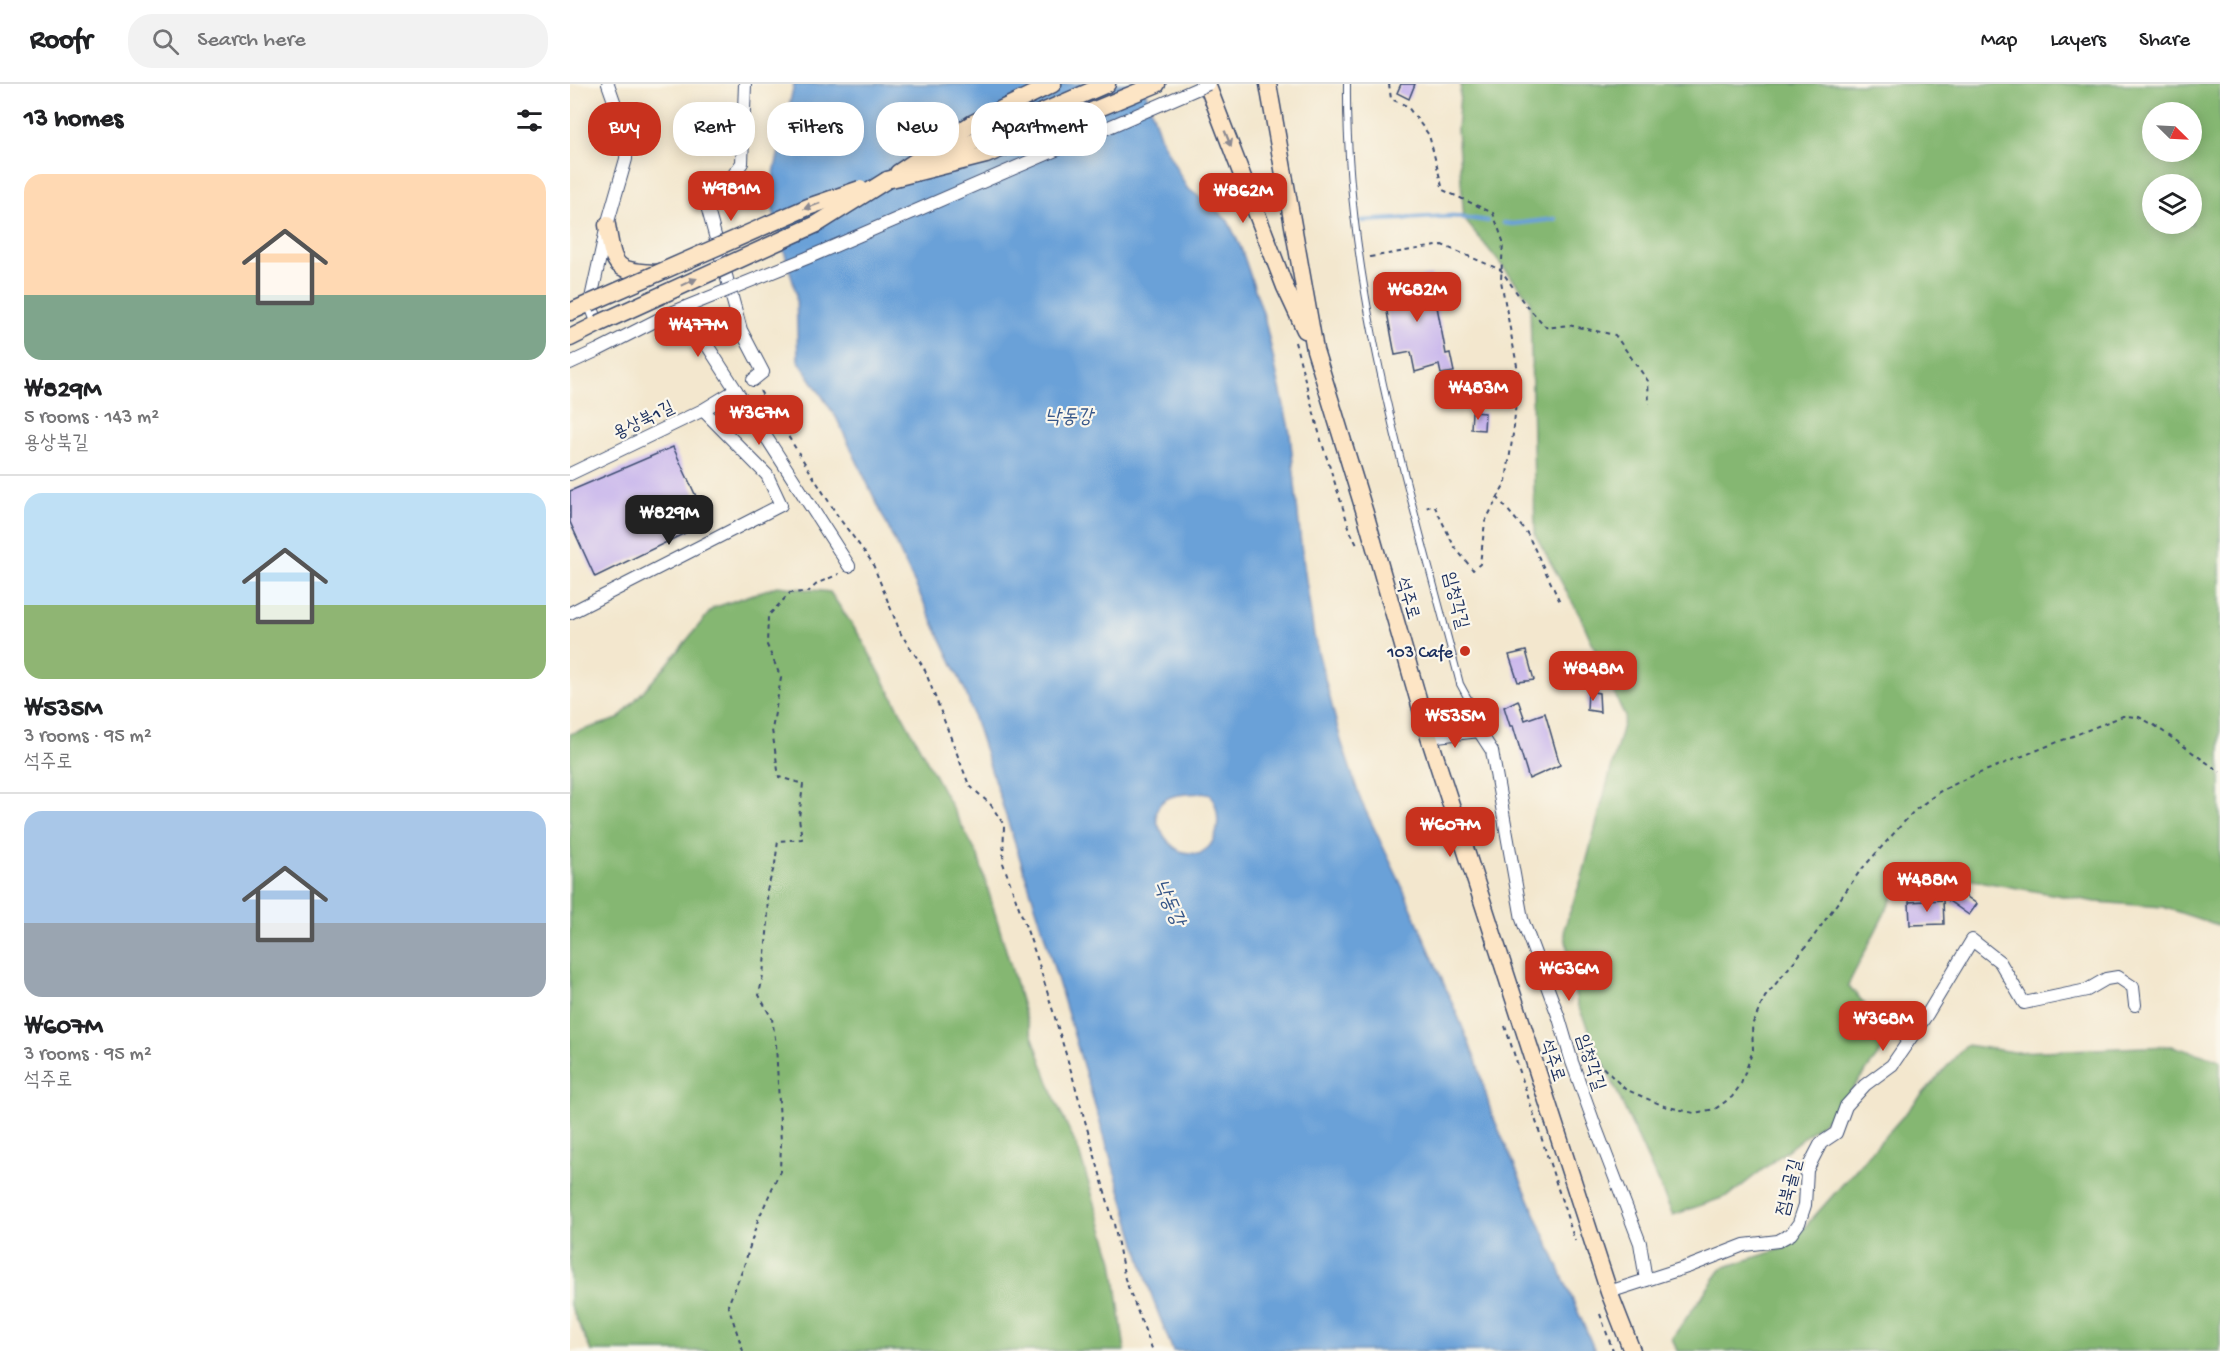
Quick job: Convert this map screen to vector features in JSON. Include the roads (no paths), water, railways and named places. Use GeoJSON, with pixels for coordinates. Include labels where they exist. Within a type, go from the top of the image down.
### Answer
{"type":"FeatureCollection","features":[{"type":"Feature","properties":{"kind":"street"},"geometry":{"type":"LineString","coordinates":[[598,324],[590,303],[607,225],[626,159],[627,138],[608,84]]}},
{"type":"Feature","properties":{"kind":"street"},"geometry":{"type":"LineString","coordinates":[[745,84],[742,163],[708,210],[741,330],[763,372],[753,380]]}},
{"type":"Feature","properties":{"kind":"street"},"geometry":{"type":"LineString","coordinates":[[570,338],[817,224],[973,123],[1053,84]]}},
{"type":"Feature","properties":{"kind":"street"},"geometry":{"type":"LineString","coordinates":[[887,180],[1107,84]]}},
{"type":"Feature","properties":{"kind":"street"},"geometry":{"type":"LineString","coordinates":[[570,312],[808,207],[887,180],[986,155],[1157,84]]}},
{"type":"Feature","properties":{"kind":"street"},"geometry":{"type":"LineString","coordinates":[[570,363],[671,313],[807,258],[1208,84],[1285,287],[1314,350]]}},
{"type":"Feature","properties":{"kind":"street","name":"석주로"},"geometry":{"type":"LineString","coordinates":[[1268,84],[1314,350],[1365,513],[1429,736],[1609,1292],[1632,1351]]}},
{"type":"Feature","properties":{"kind":"street"},"geometry":{"type":"LineString","coordinates":[[607,225],[612,258],[623,268],[637,272],[658,273]]}},
{"type":"Feature","properties":{"kind":"street"},"geometry":{"type":"LineString","coordinates":[[671,313],[688,322],[698,331],[849,566]]}},
{"type":"Feature","properties":{"kind":"street","name":"용상북1길"},"geometry":{"type":"LineString","coordinates":[[570,474],[703,410],[736,390]]}},
{"type":"Feature","properties":{"kind":"street"},"geometry":{"type":"LineString","coordinates":[[570,613],[781,506],[767,475],[703,410]]}},
{"type":"Feature","properties":{"kind":"street"},"geometry":{"type":"LineString","coordinates":[[767,475],[795,482]]}},
{"type":"Feature","properties":{"kind":"street"},"geometry":{"type":"LineString","coordinates":[[1429,736],[1479,731]]}},
{"type":"Feature","properties":{"kind":"street","name":"임청각길"},"geometry":{"type":"LineString","coordinates":[[1479,731],[1492,751],[1522,919],[1559,1018],[1593,1123],[1640,1244],[1646,1280]]}},
{"type":"Feature","properties":{"kind":"street","name":"점북골길"},"geometry":{"type":"LineString","coordinates":[[1609,1292],[1690,1266],[1744,1245],[1778,1241],[1791,1234],[1799,1223],[1805,1205],[1807,1170],[1821,1143],[1836,1134],[1846,1106],[1866,1085],[1892,1065],[1928,1013],[1972,940],[2000,962],[2024,1003],[2087,990],[2106,979],[2118,977],[2133,987],[2135,1005]]}},
{"type":"Feature","properties":{"kind":"lane","name":"임청각길"},"geometry":{"type":"LineString","coordinates":[[1347,84],[1346,141],[1359,259],[1377,359],[1460,684],[1473,708],[1479,731]]}},
{"type":"Feature","properties":{"kind":"water","name":"낙동강"},"geometry":{"type":"Polygon","coordinates":[[[794,84],[1031,84],[1049,88],[1064,84],[1143,84],[1161,139],[1187,188],[1211,205],[1228,221],[1241,248],[1264,316],[1290,433],[1301,545],[1314,636],[1341,741],[1361,801],[1401,884],[1460,1021],[1477,1063],[1491,1112],[1595,1351],[1173,1351],[1152,1297],[1038,914],[965,690],[836,417],[798,360],[796,293],[769,196],[778,156],[864,156],[864,102],[790,102],[794,84]],[[1202,793],[1175,796],[1165,800],[1161,803],[1157,815],[1160,830],[1175,848],[1199,854],[1209,847],[1214,838],[1218,826],[1216,807],[1211,795],[1202,793]]]}},
{"type":"Feature","properties":{"kind":"waterway"},"geometry":{"type":"LineString","coordinates":[[1361,221],[1453,216],[1488,221]]}},
{"type":"Feature","properties":{"kind":"waterway"},"geometry":{"type":"LineString","coordinates":[[1504,223],[1555,219]]}},
{"type":"Feature","properties":{"kind":"place","name":"103 Cafe"},"geometry":{"type":"Point","coordinates":[1465,651]}}]}
